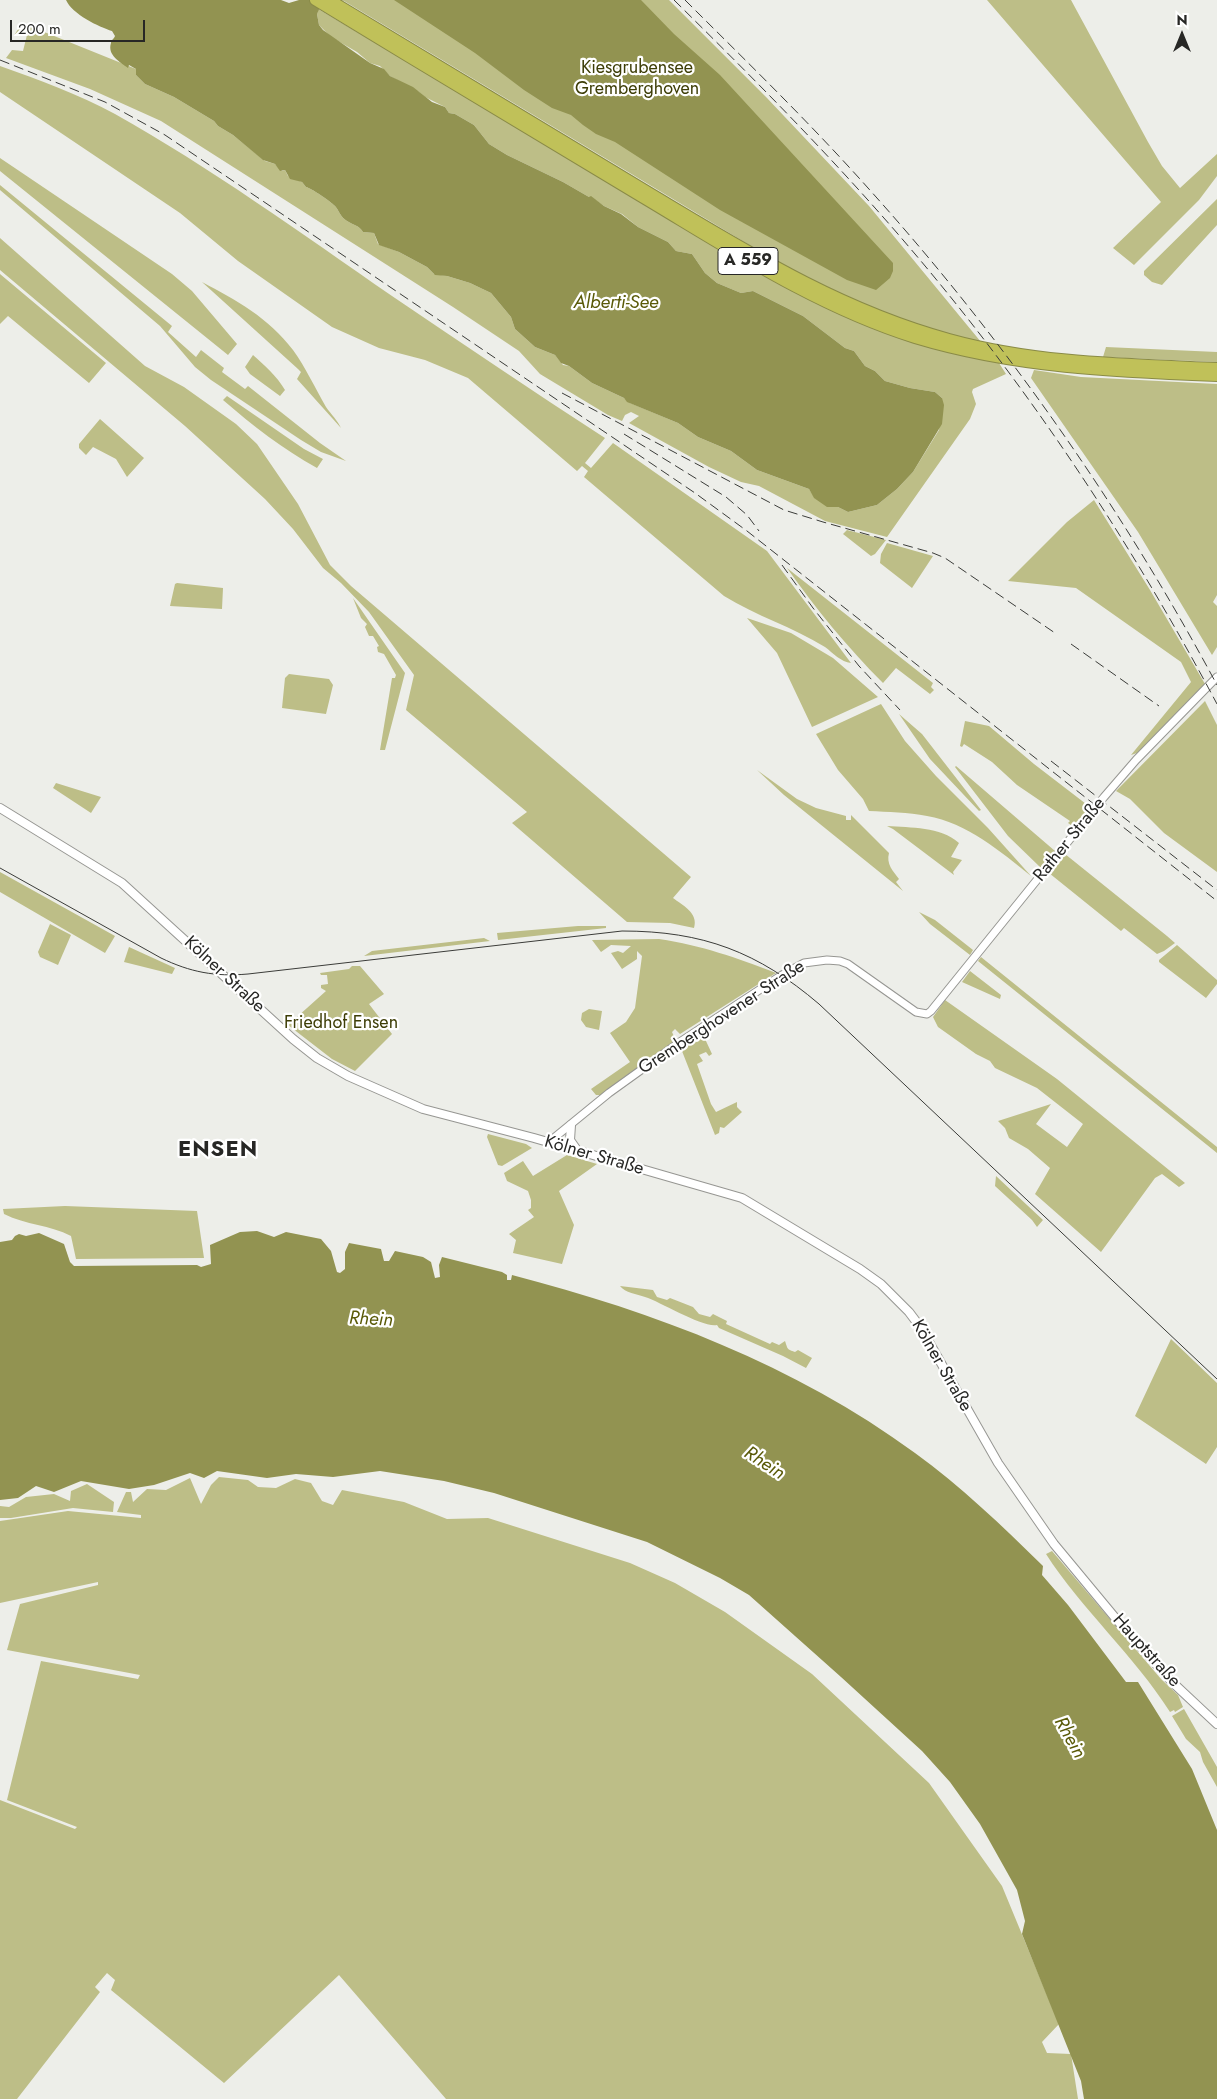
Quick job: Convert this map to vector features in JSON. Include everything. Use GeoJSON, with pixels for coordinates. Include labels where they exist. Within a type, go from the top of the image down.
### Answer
{"type":"FeatureCollection","features":[{"type":"Feature","properties":{"kind":"highway","name":"A 559"},"geometry":{"type":"LineString","coordinates":[[315,0],[330,3],[757,257],[848,304],[917,330],[967,344],[1013,353],[1103,363],[1217,368]]}},
{"type":"Feature","properties":{"kind":"highway","name":"A 559"},"geometry":{"type":"LineString","coordinates":[[330,3],[753,263],[845,311],[914,337],[1012,361],[1102,371],[1217,376]]}},
{"type":"Feature","properties":{"kind":"main road","name":"Kölner Straße"},"geometry":{"type":"LineString","coordinates":[[0,808],[122,883],[293,1039],[317,1058],[374,1089],[419,1107],[549,1142],[742,1198],[860,1269],[881,1284],[909,1312],[921,1328],[998,1463],[1037,1522],[1079,1574]]}},
{"type":"Feature","properties":{"kind":"main road","name":"Kölner Straße"},"geometry":{"type":"LineString","coordinates":[[0,814],[27,824]]}},
{"type":"Feature","properties":{"kind":"main road"},"geometry":{"type":"LineString","coordinates":[[571,1125],[570,1140],[577,1150]]}},
{"type":"Feature","properties":{"kind":"main road","name":"Hauptstraße"},"geometry":{"type":"LineString","coordinates":[[1079,1574],[1172,1682],[1217,1724]]}},
{"type":"Feature","properties":{"kind":"street","name":"Rather Straße"},"geometry":{"type":"LineString","coordinates":[[931,1011],[1104,797],[1136,760],[1217,677]]}},
{"type":"Feature","properties":{"kind":"street","name":"Gremberghovener Straße"},"geometry":{"type":"LineString","coordinates":[[549,1142],[604,1098],[680,1042],[782,975],[804,963],[817,960],[840,961],[859,971],[916,1012],[927,1014],[931,1011]]}},
{"type":"Feature","properties":{"kind":"green space","name":"Kiesgrubensee Gremberghoven"},"geometry":{"type":"Polygon","coordinates":[[[337,0],[669,0],[767,98],[869,206],[981,342],[903,321],[863,305],[818,283],[761,252],[344,1],[337,0]]]}},
{"type":"Feature","properties":{"kind":"green space"},"geometry":{"type":"Polygon","coordinates":[[[987,0],[1071,0],[1148,142],[1162,166],[1180,188],[1217,154],[1217,176],[1199,200],[1134,265],[1113,248],[1161,202],[987,0]]]}},
{"type":"Feature","properties":{"kind":"green space"},"geometry":{"type":"Polygon","coordinates":[[[318,9],[442,82],[913,342],[999,363],[1006,374],[973,389],[972,392],[976,404],[970,419],[887,537],[825,521],[759,486],[741,482],[709,467],[629,423],[639,416],[631,412],[625,415],[622,421],[608,415],[540,374],[519,351],[453,307],[161,121],[90,89],[6,58],[12,50],[23,51],[27,35],[15,34],[22,23],[136,69],[136,75],[145,84],[174,97],[214,121],[265,161],[275,164],[282,171],[285,170],[288,176],[302,182],[306,187],[329,201],[335,206],[341,216],[358,226],[363,232],[374,233],[378,244],[399,252],[427,267],[434,274],[470,283],[491,293],[511,317],[515,329],[535,347],[555,355],[563,365],[569,366],[592,383],[624,398],[630,403],[678,423],[698,437],[731,451],[757,470],[809,489],[815,498],[831,507],[838,507],[848,512],[877,505],[897,489],[913,472],[939,430],[942,398],[935,392],[885,381],[875,371],[865,366],[854,351],[845,348],[803,316],[753,291],[741,293],[717,283],[705,273],[692,254],[676,251],[668,242],[638,227],[622,214],[489,144],[474,125],[455,114],[449,113],[445,107],[390,76],[380,66],[370,63],[357,52],[331,37],[319,25],[318,9]]]}},
{"type":"Feature","properties":{"kind":"green space"},"geometry":{"type":"Polygon","coordinates":[[[0,66],[87,100],[115,114],[186,156],[525,386],[605,438],[585,463],[591,468],[613,443],[767,551],[851,663],[840,659],[813,640],[724,596],[584,477],[588,471],[582,466],[577,471],[468,378],[425,360],[379,348],[332,327],[238,261],[180,213],[0,92],[0,66]]]}},
{"type":"Feature","properties":{"kind":"green space"},"geometry":{"type":"Polygon","coordinates":[[[0,158],[172,274],[192,291],[237,344],[228,355],[0,171],[0,158]]]}},
{"type":"Feature","properties":{"kind":"green space"},"geometry":{"type":"Polygon","coordinates":[[[0,185],[172,326],[168,332],[196,357],[201,350],[224,368],[222,372],[245,389],[248,386],[320,443],[346,461],[321,452],[301,440],[211,380],[195,367],[160,326],[0,190],[0,185]]]}},
{"type":"Feature","properties":{"kind":"green space"},"geometry":{"type":"Polygon","coordinates":[[[1217,199],[1217,225],[1162,285],[1152,282],[1144,275],[1144,271],[1217,199]]]}},
{"type":"Feature","properties":{"kind":"green space"},"geometry":{"type":"Polygon","coordinates":[[[0,238],[145,366],[184,387],[236,424],[257,444],[298,504],[330,565],[351,586],[691,877],[673,898],[692,914],[695,923],[694,928],[670,923],[627,922],[512,823],[527,812],[406,710],[414,675],[369,612],[341,583],[323,568],[293,529],[265,499],[185,426],[0,270],[0,238]]]}},
{"type":"Feature","properties":{"kind":"green space"},"geometry":{"type":"Polygon","coordinates":[[[0,274],[106,363],[89,383],[8,316],[0,324],[0,274]]]}},
{"type":"Feature","properties":{"kind":"green space"},"geometry":{"type":"Polygon","coordinates":[[[202,282],[263,319],[284,339],[298,357],[326,407],[341,428],[297,379],[301,372],[202,282]]]}},
{"type":"Feature","properties":{"kind":"green space"},"geometry":{"type":"Polygon","coordinates":[[[1106,347],[1217,352],[1217,362],[1103,357],[1106,347]]]}},
{"type":"Feature","properties":{"kind":"green space"},"geometry":{"type":"Polygon","coordinates":[[[253,355],[282,385],[285,390],[280,396],[250,374],[245,367],[253,355]]]}},
{"type":"Feature","properties":{"kind":"green space"},"geometry":{"type":"Polygon","coordinates":[[[1034,370],[1081,377],[1217,384],[1217,595],[1213,602],[1217,606],[1217,647],[1212,655],[1138,532],[1031,378],[1034,370]]]}},
{"type":"Feature","properties":{"kind":"green space"},"geometry":{"type":"Polygon","coordinates":[[[227,396],[304,449],[323,459],[317,468],[280,445],[246,419],[223,400],[227,396]]]}},
{"type":"Feature","properties":{"kind":"green space"},"geometry":{"type":"Polygon","coordinates":[[[100,419],[144,458],[127,477],[116,459],[93,447],[86,455],[79,448],[79,444],[100,419]]]}},
{"type":"Feature","properties":{"kind":"green space"},"geometry":{"type":"Polygon","coordinates":[[[1094,500],[1205,684],[1137,753],[1131,755],[1191,682],[1181,662],[1076,588],[1008,581],[1067,522],[1094,500]]]}},
{"type":"Feature","properties":{"kind":"green space"},"geometry":{"type":"Polygon","coordinates":[[[847,530],[886,540],[875,554],[871,556],[843,534],[847,530]]]}},
{"type":"Feature","properties":{"kind":"green space"},"geometry":{"type":"Polygon","coordinates":[[[887,543],[933,556],[912,588],[880,563],[881,554],[887,543]]]}},
{"type":"Feature","properties":{"kind":"green space"},"geometry":{"type":"Polygon","coordinates":[[[787,568],[933,683],[931,687],[934,690],[930,694],[896,668],[883,683],[832,627],[787,568]]]}},
{"type":"Feature","properties":{"kind":"green space"},"geometry":{"type":"Polygon","coordinates":[[[175,584],[223,588],[222,609],[170,606],[175,584]]]}},
{"type":"Feature","properties":{"kind":"green space"},"geometry":{"type":"Polygon","coordinates":[[[353,598],[405,673],[385,750],[380,750],[392,678],[395,678],[396,675],[384,654],[378,652],[377,647],[379,646],[373,636],[369,636],[365,627],[367,624],[361,618],[353,598]]]}},
{"type":"Feature","properties":{"kind":"green space"},"geometry":{"type":"Polygon","coordinates":[[[747,618],[791,633],[833,658],[878,697],[812,727],[777,653],[747,618]]]}},
{"type":"Feature","properties":{"kind":"green space"},"geometry":{"type":"Polygon","coordinates":[[[289,674],[329,679],[333,685],[326,714],[282,708],[285,678],[289,674]]]}},
{"type":"Feature","properties":{"kind":"green space"},"geometry":{"type":"Polygon","coordinates":[[[1205,701],[1217,725],[1217,872],[1164,833],[1130,799],[1116,791],[1205,701]]]}},
{"type":"Feature","properties":{"kind":"green space"},"geometry":{"type":"Polygon","coordinates":[[[881,704],[905,741],[1031,876],[982,839],[956,825],[920,815],[869,811],[863,799],[838,770],[816,734],[881,704]]]}},
{"type":"Feature","properties":{"kind":"green space"},"geometry":{"type":"Polygon","coordinates":[[[899,714],[922,734],[981,810],[979,811],[930,759],[899,714]]]}},
{"type":"Feature","properties":{"kind":"green space"},"geometry":{"type":"Polygon","coordinates":[[[965,721],[989,726],[1090,807],[1074,827],[1068,823],[1070,821],[1017,785],[992,762],[964,744],[962,747],[960,746],[965,721]]]}},
{"type":"Feature","properties":{"kind":"green space"},"geometry":{"type":"Polygon","coordinates":[[[956,766],[1055,851],[1041,868],[1008,836],[956,766]]]}},
{"type":"Feature","properties":{"kind":"green space"},"geometry":{"type":"Polygon","coordinates":[[[757,770],[797,799],[816,808],[846,816],[846,820],[851,820],[851,815],[889,853],[889,864],[899,879],[896,882],[903,891],[784,795],[757,770]]]}},
{"type":"Feature","properties":{"kind":"green space"},"geometry":{"type":"Polygon","coordinates":[[[56,783],[101,797],[91,813],[53,788],[56,783]]]}},
{"type":"Feature","properties":{"kind":"green space"},"geometry":{"type":"Polygon","coordinates":[[[887,826],[934,831],[951,837],[959,843],[951,857],[962,860],[953,872],[954,875],[893,829],[887,826]]]}},
{"type":"Feature","properties":{"kind":"green space"},"geometry":{"type":"Polygon","coordinates":[[[1065,854],[1175,943],[1157,954],[1124,928],[1121,931],[1049,873],[1065,854]]]}},
{"type":"Feature","properties":{"kind":"green space"},"geometry":{"type":"Polygon","coordinates":[[[0,872],[115,936],[105,953],[0,892],[0,872]]]}},
{"type":"Feature","properties":{"kind":"green space"},"geometry":{"type":"Polygon","coordinates":[[[919,912],[935,920],[973,950],[970,955],[930,924],[919,912]]]}},
{"type":"Feature","properties":{"kind":"green space"},"geometry":{"type":"Polygon","coordinates":[[[50,924],[71,935],[58,965],[40,957],[38,952],[50,924]]]}},
{"type":"Feature","properties":{"kind":"green space"},"geometry":{"type":"Polygon","coordinates":[[[578,926],[606,926],[606,928],[498,940],[497,933],[578,926]]]}},
{"type":"Feature","properties":{"kind":"green space"},"geometry":{"type":"Polygon","coordinates":[[[484,938],[490,941],[364,956],[372,951],[484,938]]]}},
{"type":"Feature","properties":{"kind":"green space"},"geometry":{"type":"Polygon","coordinates":[[[659,939],[719,953],[776,973],[680,1034],[675,1029],[672,1032],[676,1041],[601,1095],[596,1095],[591,1089],[630,1062],[610,1033],[626,1022],[635,1008],[642,956],[637,951],[637,959],[622,969],[611,953],[618,951],[623,953],[631,946],[611,945],[601,952],[592,940],[659,939]]]}},
{"type":"Feature","properties":{"kind":"green space"},"geometry":{"type":"Polygon","coordinates":[[[1177,945],[1217,980],[1217,984],[1206,998],[1159,962],[1177,945]]]}},
{"type":"Feature","properties":{"kind":"green space"},"geometry":{"type":"Polygon","coordinates":[[[129,947],[175,968],[172,974],[124,962],[129,947]]]}},
{"type":"Feature","properties":{"kind":"green space"},"geometry":{"type":"Polygon","coordinates":[[[981,957],[1217,1147],[1217,1153],[978,961],[981,957]]]}},
{"type":"Feature","properties":{"kind":"green space","name":"Friedhof Ensen"},"geometry":{"type":"Polygon","coordinates":[[[352,966],[360,966],[384,994],[369,1004],[392,1034],[355,1071],[332,1059],[288,1025],[326,991],[321,988],[321,985],[328,984],[327,975],[321,975],[320,973],[349,969],[352,966]]]}},
{"type":"Feature","properties":{"kind":"green space"},"geometry":{"type":"Polygon","coordinates":[[[970,971],[1001,995],[1000,999],[962,982],[970,971]]]}},
{"type":"Feature","properties":{"kind":"green space"},"geometry":{"type":"Polygon","coordinates":[[[945,1000],[1057,1079],[1185,1183],[1179,1187],[1162,1174],[1155,1178],[1101,1252],[1035,1194],[1050,1168],[1028,1149],[1009,1138],[1005,1128],[998,1121],[1051,1104],[1036,1124],[1067,1147],[1083,1124],[1037,1088],[995,1068],[990,1061],[976,1054],[938,1027],[933,1017],[945,1000]]]}},
{"type":"Feature","properties":{"kind":"green space"},"geometry":{"type":"Polygon","coordinates":[[[589,1009],[602,1011],[599,1030],[586,1027],[581,1020],[582,1013],[589,1009]]]}},
{"type":"Feature","properties":{"kind":"green space"},"geometry":{"type":"Polygon","coordinates":[[[707,1029],[706,1041],[712,1054],[709,1056],[706,1052],[699,1055],[703,1061],[697,1064],[711,1104],[716,1112],[737,1102],[737,1107],[742,1112],[724,1128],[720,1127],[719,1133],[715,1135],[680,1046],[707,1029]]]}},
{"type":"Feature","properties":{"kind":"green space"},"geometry":{"type":"Polygon","coordinates":[[[488,1134],[526,1144],[532,1148],[502,1166],[498,1165],[487,1137],[488,1134]]]}},
{"type":"Feature","properties":{"kind":"green space"},"geometry":{"type":"Polygon","coordinates":[[[567,1155],[597,1164],[559,1191],[574,1225],[562,1264],[513,1253],[516,1240],[509,1234],[534,1217],[528,1210],[531,1208],[531,1200],[528,1191],[507,1181],[504,1173],[523,1161],[533,1176],[567,1155]]]}},
{"type":"Feature","properties":{"kind":"green space"},"geometry":{"type":"Polygon","coordinates":[[[996,1176],[1043,1220],[1037,1227],[1032,1220],[995,1186],[996,1176]]]}},
{"type":"Feature","properties":{"kind":"green space"},"geometry":{"type":"Polygon","coordinates":[[[65,1206],[197,1211],[204,1258],[76,1259],[71,1236],[55,1229],[12,1218],[4,1214],[3,1209],[65,1206]]]}},
{"type":"Feature","properties":{"kind":"green space"},"geometry":{"type":"Polygon","coordinates":[[[620,1286],[653,1290],[657,1297],[667,1300],[670,1298],[693,1307],[699,1314],[710,1317],[713,1314],[727,1321],[726,1324],[770,1344],[772,1342],[779,1345],[785,1341],[789,1350],[795,1352],[798,1350],[812,1358],[806,1368],[719,1328],[717,1325],[702,1323],[692,1319],[645,1297],[628,1292],[620,1286]]]}},
{"type":"Feature","properties":{"kind":"green space"},"geometry":{"type":"Polygon","coordinates":[[[1171,1339],[1217,1383],[1217,1447],[1206,1464],[1135,1416],[1171,1339]]]}},
{"type":"Feature","properties":{"kind":"green space"},"geometry":{"type":"Polygon","coordinates":[[[219,1477],[248,1480],[258,1487],[276,1488],[295,1479],[311,1483],[322,1501],[333,1505],[342,1490],[404,1502],[447,1519],[488,1518],[630,1563],[675,1583],[725,1612],[812,1674],[929,1783],[1002,1886],[1059,2024],[1042,2042],[1047,2053],[1071,2054],[1078,2099],[446,2099],[339,1975],[224,2083],[111,1990],[115,1980],[107,1973],[95,1987],[100,1992],[17,2099],[0,2099],[0,1800],[75,1829],[77,1827],[7,1800],[41,1661],[138,1679],[140,1675],[7,1650],[20,1604],[98,1585],[98,1582],[0,1603],[0,1521],[68,1511],[141,1518],[141,1515],[117,1512],[126,1492],[131,1492],[133,1502],[147,1489],[166,1490],[190,1478],[201,1504],[211,1485],[219,1477]]]}},
{"type":"Feature","properties":{"kind":"green space"},"geometry":{"type":"Polygon","coordinates":[[[87,1484],[114,1502],[113,1512],[73,1508],[0,1518],[0,1506],[9,1507],[26,1497],[54,1494],[70,1501],[71,1491],[87,1484]]]}},
{"type":"Feature","properties":{"kind":"green space"},"geometry":{"type":"Polygon","coordinates":[[[1052,1551],[1161,1679],[1178,1695],[1183,1707],[1175,1712],[1174,1710],[1170,1712],[1140,1671],[1060,1575],[1046,1554],[1052,1551]]]}},
{"type":"Feature","properties":{"kind":"green space"},"geometry":{"type":"Polygon","coordinates":[[[1184,1709],[1217,1767],[1217,1787],[1203,1762],[1200,1752],[1186,1739],[1172,1716],[1184,1709]]]}},
{"type":"Feature","properties":{"kind":"water","name":"Alberti-See"},"geometry":{"type":"Polygon","coordinates":[[[66,0],[281,0],[289,3],[299,0],[323,0],[317,14],[319,25],[323,30],[370,63],[384,69],[390,76],[413,87],[432,102],[445,107],[449,113],[455,114],[474,125],[489,144],[507,155],[589,197],[591,196],[638,227],[668,242],[676,251],[692,254],[705,273],[717,283],[741,293],[753,291],[803,316],[845,348],[854,351],[865,366],[875,371],[885,381],[935,392],[942,398],[944,405],[942,424],[913,472],[897,489],[877,505],[848,512],[838,507],[827,507],[814,498],[809,489],[757,470],[731,451],[698,437],[678,423],[627,402],[624,398],[592,383],[569,366],[561,363],[555,355],[535,347],[515,329],[511,317],[491,293],[470,283],[447,276],[435,275],[427,267],[399,252],[379,245],[374,233],[363,232],[358,226],[341,216],[335,206],[329,201],[306,187],[302,182],[290,179],[285,170],[280,171],[275,164],[263,160],[214,121],[174,97],[145,84],[136,75],[136,69],[129,65],[128,68],[113,55],[110,47],[111,41],[115,36],[112,31],[80,15],[66,0]]]}},
{"type":"Feature","properties":{"kind":"water","name":"Kiesgrubensee Gremberghoven"},"geometry":{"type":"Polygon","coordinates":[[[394,0],[641,0],[674,34],[720,75],[893,263],[893,271],[890,278],[876,290],[847,280],[720,210],[615,142],[596,134],[571,115],[552,108],[524,90],[475,53],[394,0]]]}},
{"type":"Feature","properties":{"kind":"water","name":"Rhein"},"geometry":{"type":"Polygon","coordinates":[[[257,1231],[274,1237],[286,1232],[321,1239],[331,1251],[337,1272],[340,1273],[345,1269],[345,1252],[349,1243],[381,1249],[384,1261],[389,1261],[395,1251],[423,1257],[431,1262],[435,1278],[440,1277],[439,1265],[442,1257],[502,1272],[507,1275],[507,1280],[511,1280],[512,1275],[618,1306],[671,1324],[722,1345],[822,1393],[915,1453],[981,1507],[1043,1566],[1042,1575],[1068,1605],[1126,1682],[1138,1682],[1192,1769],[1217,1830],[1217,2099],[1084,2099],[1081,2081],[1022,1934],[1025,1921],[1017,1890],[980,1824],[950,1782],[922,1751],[749,1595],[720,1578],[647,1542],[494,1493],[444,1481],[380,1471],[333,1477],[296,1474],[267,1478],[217,1471],[204,1478],[190,1473],[154,1485],[129,1489],[81,1481],[54,1492],[36,1486],[18,1498],[0,1500],[0,1242],[12,1240],[19,1234],[26,1236],[39,1233],[64,1244],[70,1262],[74,1266],[197,1265],[201,1267],[211,1264],[210,1245],[240,1232],[257,1231]]]}},
{"type":"Feature","properties":{"kind":"tram line"},"geometry":{"type":"LineString","coordinates":[[0,868],[161,958],[182,967],[214,974],[248,974],[622,931],[678,935],[704,940],[728,948],[774,971],[819,1004],[1217,1379]]}},
{"type":"Feature","properties":{"kind":"railway"},"geometry":{"type":"LineString","coordinates":[[674,0],[767,93],[857,188],[915,254],[1000,360],[1040,415],[1115,528],[1184,644],[1217,704]]}},
{"type":"Feature","properties":{"kind":"railway"},"geometry":{"type":"LineString","coordinates":[[685,0],[824,140],[868,188],[918,245],[1013,364],[1058,426],[1141,553],[1217,685]]}},
{"type":"Feature","properties":{"kind":"railway"},"geometry":{"type":"LineString","coordinates":[[0,60],[105,102],[165,135],[695,493],[747,531],[1217,901]]}},
{"type":"Feature","properties":{"kind":"railway"},"geometry":{"type":"LineString","coordinates":[[562,393],[784,510],[945,558],[1055,633]]}},
{"type":"Feature","properties":{"kind":"railway"},"geometry":{"type":"LineString","coordinates":[[624,434],[726,497],[747,515],[759,531]]}},
{"type":"Feature","properties":{"kind":"railway"},"geometry":{"type":"LineString","coordinates":[[782,565],[859,666],[900,710]]}},
{"type":"Feature","properties":{"kind":"railway"},"geometry":{"type":"LineString","coordinates":[[1071,644],[1159,706]]}},
{"type":"Feature","properties":{"kind":"railway"},"geometry":{"type":"LineString","coordinates":[[1051,761],[1217,890]]}},
{"type":"Feature","properties":{"kind":"district","name":"ENSEN"},"geometry":{"type":"Point","coordinates":[218,1151]}}]}
